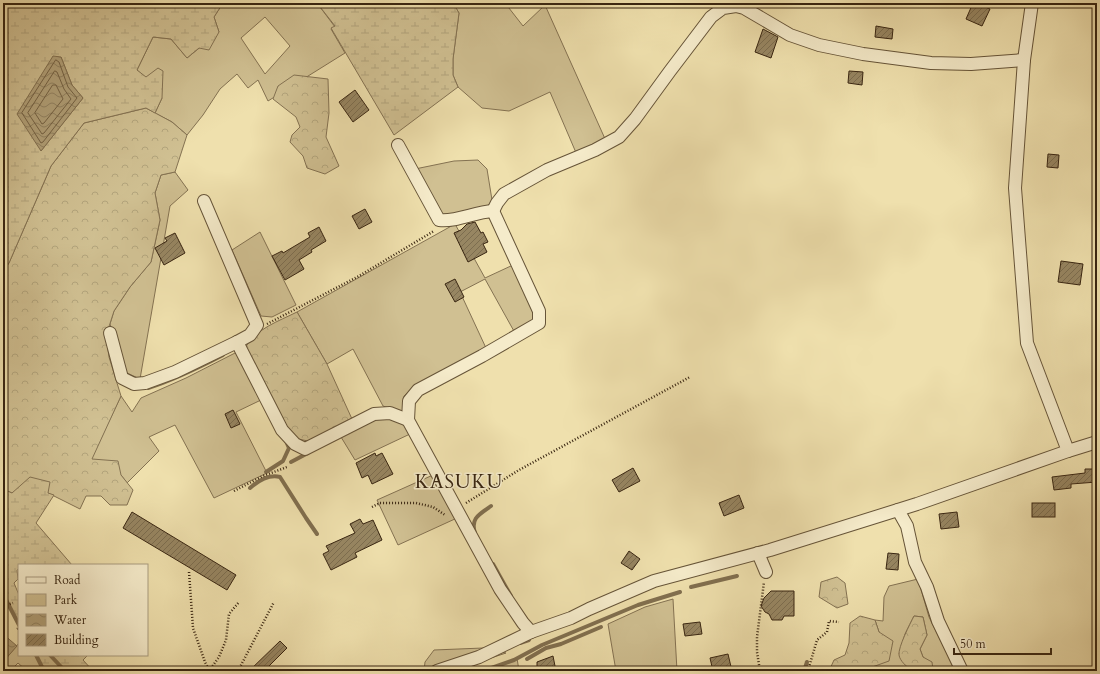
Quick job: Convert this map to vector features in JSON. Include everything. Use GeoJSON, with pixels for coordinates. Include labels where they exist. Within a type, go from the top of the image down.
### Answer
{"type":"FeatureCollection","features":[{"type":"Feature","properties":{"kind":"street"},"geometry":{"type":"LineString","coordinates":[[1032,3],[1024,60],[1015,188],[1028,343],[1068,451]]}},
{"type":"Feature","properties":{"kind":"street"},"geometry":{"type":"LineString","coordinates":[[493,211],[504,194],[548,170],[595,150],[619,136],[635,119],[711,17],[723,8],[736,4],[790,35],[819,45],[863,54],[931,63],[971,64],[1024,60]]}},
{"type":"Feature","properties":{"kind":"street"},"geometry":{"type":"LineString","coordinates":[[398,145],[439,220],[450,221],[482,212],[493,211]]}},
{"type":"Feature","properties":{"kind":"street"},"geometry":{"type":"LineString","coordinates":[[110,333],[122,378],[134,384],[146,383],[175,372],[250,335],[257,325],[204,201]]}},
{"type":"Feature","properties":{"kind":"street"},"geometry":{"type":"LineString","coordinates":[[493,211],[539,311],[539,323],[482,356],[418,390],[409,401],[408,420],[500,588],[523,623],[531,632]]}},
{"type":"Feature","properties":{"kind":"street"},"geometry":{"type":"LineString","coordinates":[[237,342],[282,430],[295,444],[305,449],[374,414],[390,413],[408,420]]}},
{"type":"Feature","properties":{"kind":"street"},"geometry":{"type":"LineString","coordinates":[[437,671],[478,657],[531,632],[571,618],[654,581],[758,553],[898,510],[1097,442]]}},
{"type":"Feature","properties":{"kind":"street"},"geometry":{"type":"LineString","coordinates":[[898,510],[907,526],[915,562],[927,587],[938,621],[962,671]]}},
{"type":"Feature","properties":{"kind":"street"},"geometry":{"type":"LineString","coordinates":[[758,553],[766,572]]}},
{"type":"Feature","properties":{"kind":"path"},"geometry":{"type":"LineString","coordinates":[[257,325],[267,324],[359,276],[450,221]]}},
{"type":"Feature","properties":{"kind":"path"},"geometry":{"type":"LineString","coordinates":[[457,508],[520,470],[690,377]]}},
{"type":"Feature","properties":{"kind":"path"},"geometry":{"type":"LineString","coordinates":[[234,491],[262,476],[287,467]]}},
{"type":"Feature","properties":{"kind":"path"},"geometry":{"type":"LineString","coordinates":[[372,507],[380,503],[416,502],[433,507],[451,519],[464,523]]}},
{"type":"Feature","properties":{"kind":"path"},"geometry":{"type":"LineString","coordinates":[[189,572],[193,628],[209,671]]}},
{"type":"Feature","properties":{"kind":"path"},"geometry":{"type":"LineString","coordinates":[[760,671],[756,652],[766,572]]}},
{"type":"Feature","properties":{"kind":"path"},"geometry":{"type":"LineString","coordinates":[[209,671],[219,657],[226,640],[229,614],[239,602]]}},
{"type":"Feature","properties":{"kind":"path"},"geometry":{"type":"LineString","coordinates":[[238,671],[274,602]]}},
{"type":"Feature","properties":{"kind":"path"},"geometry":{"type":"LineString","coordinates":[[4,606],[13,603]]}},
{"type":"Feature","properties":{"kind":"path"},"geometry":{"type":"LineString","coordinates":[[809,671],[817,640],[827,632],[829,622],[839,622]]}},
{"type":"Feature","properties":{"kind":"path"},"geometry":{"type":"LineString","coordinates":[[41,671],[49,668]]}},
{"type":"Feature","properties":{"kind":"green space"},"geometry":{"type":"Polygon","coordinates":[[[3,3],[223,3],[214,17],[219,32],[209,50],[199,48],[187,58],[171,39],[153,37],[137,70],[146,77],[158,68],[163,71],[162,98],[155,113],[146,108],[84,123],[51,166],[9,263],[3,271],[3,3]],[[61,57],[41,151],[83,98],[72,85],[61,57]]]}},
{"type":"Feature","properties":{"kind":"green space"},"geometry":{"type":"Polygon","coordinates":[[[223,3],[317,3],[335,27],[331,29],[345,53],[268,101],[258,80],[248,88],[237,74],[220,89],[203,115],[187,135],[172,122],[155,113],[162,98],[146,78],[137,70],[153,37],[171,39],[187,58],[219,32],[214,17],[223,3]],[[265,17],[241,38],[265,74],[290,46],[265,17]]]}},
{"type":"Feature","properties":{"kind":"green space"},"geometry":{"type":"Polygon","coordinates":[[[317,3],[453,3],[459,13],[453,59],[453,75],[458,87],[394,135],[331,28],[335,26],[317,3]]]}},
{"type":"Feature","properties":{"kind":"green space"},"geometry":{"type":"Polygon","coordinates":[[[453,3],[505,3],[523,26],[545,5],[606,141],[577,155],[550,92],[509,111],[482,108],[458,87],[453,75],[453,59],[459,13],[453,3]]]}},
{"type":"Feature","properties":{"kind":"green space"},"geometry":{"type":"Polygon","coordinates":[[[294,75],[328,79],[329,113],[326,137],[339,166],[325,174],[307,168],[303,156],[290,142],[292,135],[300,127],[296,117],[273,99],[278,86],[294,75]]]}},
{"type":"Feature","properties":{"kind":"green space"},"geometry":{"type":"Polygon","coordinates":[[[146,108],[172,122],[187,135],[175,172],[161,175],[155,193],[160,220],[151,262],[130,287],[114,311],[106,336],[109,357],[121,396],[92,459],[118,461],[121,475],[133,490],[127,505],[110,505],[101,496],[86,496],[80,509],[48,493],[12,493],[3,489],[3,271],[9,263],[51,166],[84,123],[146,108]]]}},
{"type":"Feature","properties":{"kind":"green space"},"geometry":{"type":"Polygon","coordinates":[[[478,160],[487,169],[492,200],[487,208],[441,216],[415,169],[454,161],[478,160]]]}},
{"type":"Feature","properties":{"kind":"green space"},"geometry":{"type":"Polygon","coordinates":[[[175,172],[188,190],[170,206],[140,379],[125,372],[110,324],[114,311],[130,287],[151,262],[160,220],[155,193],[161,175],[175,172]]]}},
{"type":"Feature","properties":{"kind":"green space"},"geometry":{"type":"Polygon","coordinates":[[[455,224],[485,278],[513,265],[536,309],[533,323],[515,333],[485,279],[460,292],[486,348],[415,385],[404,396],[404,413],[383,406],[353,349],[327,364],[297,312],[455,224]]]}},
{"type":"Feature","properties":{"kind":"green space"},"geometry":{"type":"Polygon","coordinates":[[[260,232],[296,305],[272,317],[261,316],[232,250],[260,232]]]}},
{"type":"Feature","properties":{"kind":"green space"},"geometry":{"type":"Polygon","coordinates":[[[297,312],[327,364],[352,419],[308,441],[298,439],[285,424],[245,348],[249,341],[261,331],[275,322],[297,312]]]}},
{"type":"Feature","properties":{"kind":"green space"},"geometry":{"type":"Polygon","coordinates":[[[237,352],[261,400],[236,412],[267,473],[214,498],[175,425],[149,437],[159,451],[127,483],[121,475],[91,459],[121,396],[132,412],[141,398],[186,378],[237,352]]]}},
{"type":"Feature","properties":{"kind":"green space"},"geometry":{"type":"Polygon","coordinates":[[[392,417],[404,423],[410,434],[355,460],[341,437],[376,418],[392,417]]]}},
{"type":"Feature","properties":{"kind":"green space"},"geometry":{"type":"Polygon","coordinates":[[[433,475],[457,518],[398,545],[377,500],[433,475]]]}},
{"type":"Feature","properties":{"kind":"green space"},"geometry":{"type":"Polygon","coordinates":[[[30,477],[50,482],[48,493],[54,495],[36,523],[71,564],[18,564],[18,579],[14,583],[18,593],[18,623],[3,594],[3,489],[12,493],[30,477]]]}},
{"type":"Feature","properties":{"kind":"green space"},"geometry":{"type":"Polygon","coordinates":[[[837,577],[845,583],[848,604],[837,608],[819,597],[821,582],[837,577]]]}},
{"type":"Feature","properties":{"kind":"green space"},"geometry":{"type":"Polygon","coordinates":[[[918,579],[929,617],[956,671],[932,671],[933,669],[923,657],[920,649],[927,635],[923,617],[914,616],[905,634],[899,654],[927,671],[861,671],[869,667],[879,632],[875,620],[883,621],[884,597],[889,586],[918,579]]]}},
{"type":"Feature","properties":{"kind":"green space"},"geometry":{"type":"Polygon","coordinates":[[[673,599],[677,671],[616,671],[608,624],[645,607],[673,599]]]}},
{"type":"Feature","properties":{"kind":"green space"},"geometry":{"type":"Polygon","coordinates":[[[860,616],[875,620],[879,632],[893,641],[889,661],[861,671],[829,671],[834,660],[845,655],[849,643],[850,623],[860,616]]]}},
{"type":"Feature","properties":{"kind":"green space"},"geometry":{"type":"Polygon","coordinates":[[[914,616],[923,617],[927,635],[920,649],[923,657],[932,662],[932,671],[927,671],[922,667],[911,670],[899,655],[900,647],[914,616]]]}},
{"type":"Feature","properties":{"kind":"green space"},"geometry":{"type":"Polygon","coordinates":[[[18,644],[18,656],[36,656],[44,671],[27,671],[18,663],[10,671],[3,671],[3,662],[18,644]]]}},
{"type":"Feature","properties":{"kind":"green space"},"geometry":{"type":"Polygon","coordinates":[[[483,648],[506,653],[452,671],[424,671],[425,662],[434,650],[483,648]]]}},
{"type":"Feature","properties":{"kind":"green space"},"geometry":{"type":"Polygon","coordinates":[[[36,656],[87,656],[83,660],[93,671],[44,671],[36,656]]]}},
{"type":"Feature","properties":{"kind":"green space"},"geometry":{"type":"Polygon","coordinates":[[[517,658],[519,671],[484,671],[514,660],[517,658]]]}},
{"type":"Feature","properties":{"kind":"water"},"geometry":{"type":"Polygon","coordinates":[[[53,56],[61,57],[72,85],[83,98],[41,151],[17,114],[53,56]]]}},
{"type":"Feature","properties":{"kind":"water"},"geometry":{"type":"Polygon","coordinates":[[[3,634],[17,646],[3,662],[3,634]]]}},
{"type":"Feature","properties":{"kind":"building"},"geometry":{"type":"Polygon","coordinates":[[[973,3],[977,3],[990,9],[982,26],[966,19],[973,3]]]}},
{"type":"Feature","properties":{"kind":"building"},"geometry":{"type":"Polygon","coordinates":[[[876,26],[893,29],[892,39],[875,37],[876,26]]]}},
{"type":"Feature","properties":{"kind":"building"},"geometry":{"type":"Polygon","coordinates":[[[763,29],[778,37],[771,58],[755,52],[763,29]]]}},
{"type":"Feature","properties":{"kind":"building"},"geometry":{"type":"Polygon","coordinates":[[[849,71],[863,72],[862,85],[848,83],[849,71]]]}},
{"type":"Feature","properties":{"kind":"building"},"geometry":{"type":"Polygon","coordinates":[[[355,90],[369,110],[353,122],[339,102],[355,90]]]}},
{"type":"Feature","properties":{"kind":"building"},"geometry":{"type":"Polygon","coordinates":[[[1048,154],[1059,155],[1058,168],[1047,167],[1048,154]]]}},
{"type":"Feature","properties":{"kind":"building"},"geometry":{"type":"Polygon","coordinates":[[[365,209],[372,222],[359,229],[352,216],[365,209]]]}},
{"type":"Feature","properties":{"kind":"building"},"geometry":{"type":"Polygon","coordinates":[[[475,222],[481,233],[483,232],[488,242],[483,244],[487,252],[468,262],[454,233],[461,230],[467,224],[475,222]]]}},
{"type":"Feature","properties":{"kind":"building"},"geometry":{"type":"Polygon","coordinates":[[[319,227],[326,241],[311,250],[312,252],[299,260],[304,269],[285,280],[272,256],[282,251],[283,253],[310,237],[308,233],[319,227]]]}},
{"type":"Feature","properties":{"kind":"building"},"geometry":{"type":"Polygon","coordinates":[[[175,233],[185,253],[164,265],[155,248],[167,241],[165,238],[175,233]]]}},
{"type":"Feature","properties":{"kind":"building"},"geometry":{"type":"Polygon","coordinates":[[[1061,261],[1083,264],[1080,285],[1058,282],[1061,261]]]}},
{"type":"Feature","properties":{"kind":"building"},"geometry":{"type":"Polygon","coordinates":[[[455,279],[464,297],[455,302],[445,284],[455,279]]]}},
{"type":"Feature","properties":{"kind":"building"},"geometry":{"type":"Polygon","coordinates":[[[233,410],[240,424],[231,428],[225,414],[233,410]]]}},
{"type":"Feature","properties":{"kind":"building"},"geometry":{"type":"Polygon","coordinates":[[[375,453],[376,456],[382,453],[393,474],[372,484],[368,475],[362,478],[356,463],[375,453]]]}},
{"type":"Feature","properties":{"kind":"building"},"geometry":{"type":"Polygon","coordinates":[[[633,468],[640,481],[619,492],[612,480],[633,468]]]}},
{"type":"Feature","properties":{"kind":"building"},"geometry":{"type":"Polygon","coordinates":[[[1085,469],[1097,469],[1097,482],[1071,484],[1071,488],[1054,490],[1052,477],[1085,473],[1085,469]]]}},
{"type":"Feature","properties":{"kind":"building"},"geometry":{"type":"Polygon","coordinates":[[[739,495],[744,508],[724,516],[719,503],[739,495]]]}},
{"type":"Feature","properties":{"kind":"building"},"geometry":{"type":"Polygon","coordinates":[[[1032,503],[1055,503],[1055,517],[1032,517],[1032,503]]]}},
{"type":"Feature","properties":{"kind":"building"},"geometry":{"type":"Polygon","coordinates":[[[132,512],[236,575],[227,590],[123,528],[132,512]]]}},
{"type":"Feature","properties":{"kind":"building"},"geometry":{"type":"Polygon","coordinates":[[[957,512],[959,527],[941,529],[939,514],[957,512]]]}},
{"type":"Feature","properties":{"kind":"building"},"geometry":{"type":"Polygon","coordinates":[[[360,519],[363,524],[373,520],[382,540],[355,553],[357,557],[331,570],[323,554],[329,551],[326,546],[355,533],[350,524],[360,519]]]}},
{"type":"Feature","properties":{"kind":"building"},"geometry":{"type":"Polygon","coordinates":[[[629,551],[640,559],[632,570],[621,563],[629,551]]]}},
{"type":"Feature","properties":{"kind":"building"},"geometry":{"type":"Polygon","coordinates":[[[888,553],[899,554],[898,570],[886,569],[888,553]]]}},
{"type":"Feature","properties":{"kind":"building"},"geometry":{"type":"Polygon","coordinates":[[[771,591],[794,591],[794,616],[784,616],[782,620],[772,620],[769,614],[765,612],[761,606],[764,598],[771,591]]]}},
{"type":"Feature","properties":{"kind":"building"},"geometry":{"type":"Polygon","coordinates":[[[700,622],[702,634],[685,636],[683,624],[700,622]]]}},
{"type":"Feature","properties":{"kind":"building"},"geometry":{"type":"Polygon","coordinates":[[[280,641],[287,648],[264,671],[249,671],[280,641]]]}},
{"type":"Feature","properties":{"kind":"building"},"geometry":{"type":"Polygon","coordinates":[[[728,654],[732,671],[713,671],[710,658],[728,654]]]}},
{"type":"Feature","properties":{"kind":"building"},"geometry":{"type":"Polygon","coordinates":[[[553,656],[556,671],[537,671],[537,662],[553,656]]]}},
{"type":"Feature","properties":{"kind":"waterway"},"geometry":{"type":"LineString","coordinates":[[148,388],[186,373],[223,355]]}},
{"type":"Feature","properties":{"kind":"waterway"},"geometry":{"type":"LineString","coordinates":[[266,472],[283,461],[289,448],[286,441]]}},
{"type":"Feature","properties":{"kind":"waterway"},"geometry":{"type":"LineString","coordinates":[[291,462],[308,453]]}},
{"type":"Feature","properties":{"kind":"waterway"},"geometry":{"type":"LineString","coordinates":[[250,488],[268,477],[280,477],[317,534]]}},
{"type":"Feature","properties":{"kind":"waterway"},"geometry":{"type":"LineString","coordinates":[[475,533],[475,520],[480,514],[491,506]]}},
{"type":"Feature","properties":{"kind":"waterway"},"geometry":{"type":"LineString","coordinates":[[493,564],[511,596]]}},
{"type":"Feature","properties":{"kind":"waterway"},"geometry":{"type":"LineString","coordinates":[[691,587],[737,576]]}},
{"type":"Feature","properties":{"kind":"waterway"},"geometry":{"type":"LineString","coordinates":[[483,671],[514,660],[542,645],[638,605],[680,592]]}},
{"type":"Feature","properties":{"kind":"waterway"},"geometry":{"type":"LineString","coordinates":[[3,594],[18,623]]}},
{"type":"Feature","properties":{"kind":"waterway"},"geometry":{"type":"LineString","coordinates":[[527,659],[546,648],[561,644],[601,627]]}},
{"type":"Feature","properties":{"kind":"waterway"},"geometry":{"type":"LineString","coordinates":[[520,643],[529,640]]}},
{"type":"Feature","properties":{"kind":"waterway"},"geometry":{"type":"LineString","coordinates":[[36,656],[44,671]]}},
{"type":"Feature","properties":{"kind":"waterway"},"geometry":{"type":"LineString","coordinates":[[51,656],[65,671]]}},
{"type":"Feature","properties":{"kind":"waterway"},"geometry":{"type":"LineString","coordinates":[[804,671],[807,662]]}},
{"type":"Feature","properties":{"kind":"district","name":"KASUKU"},"geometry":{"type":"Point","coordinates":[459,482]}}]}
